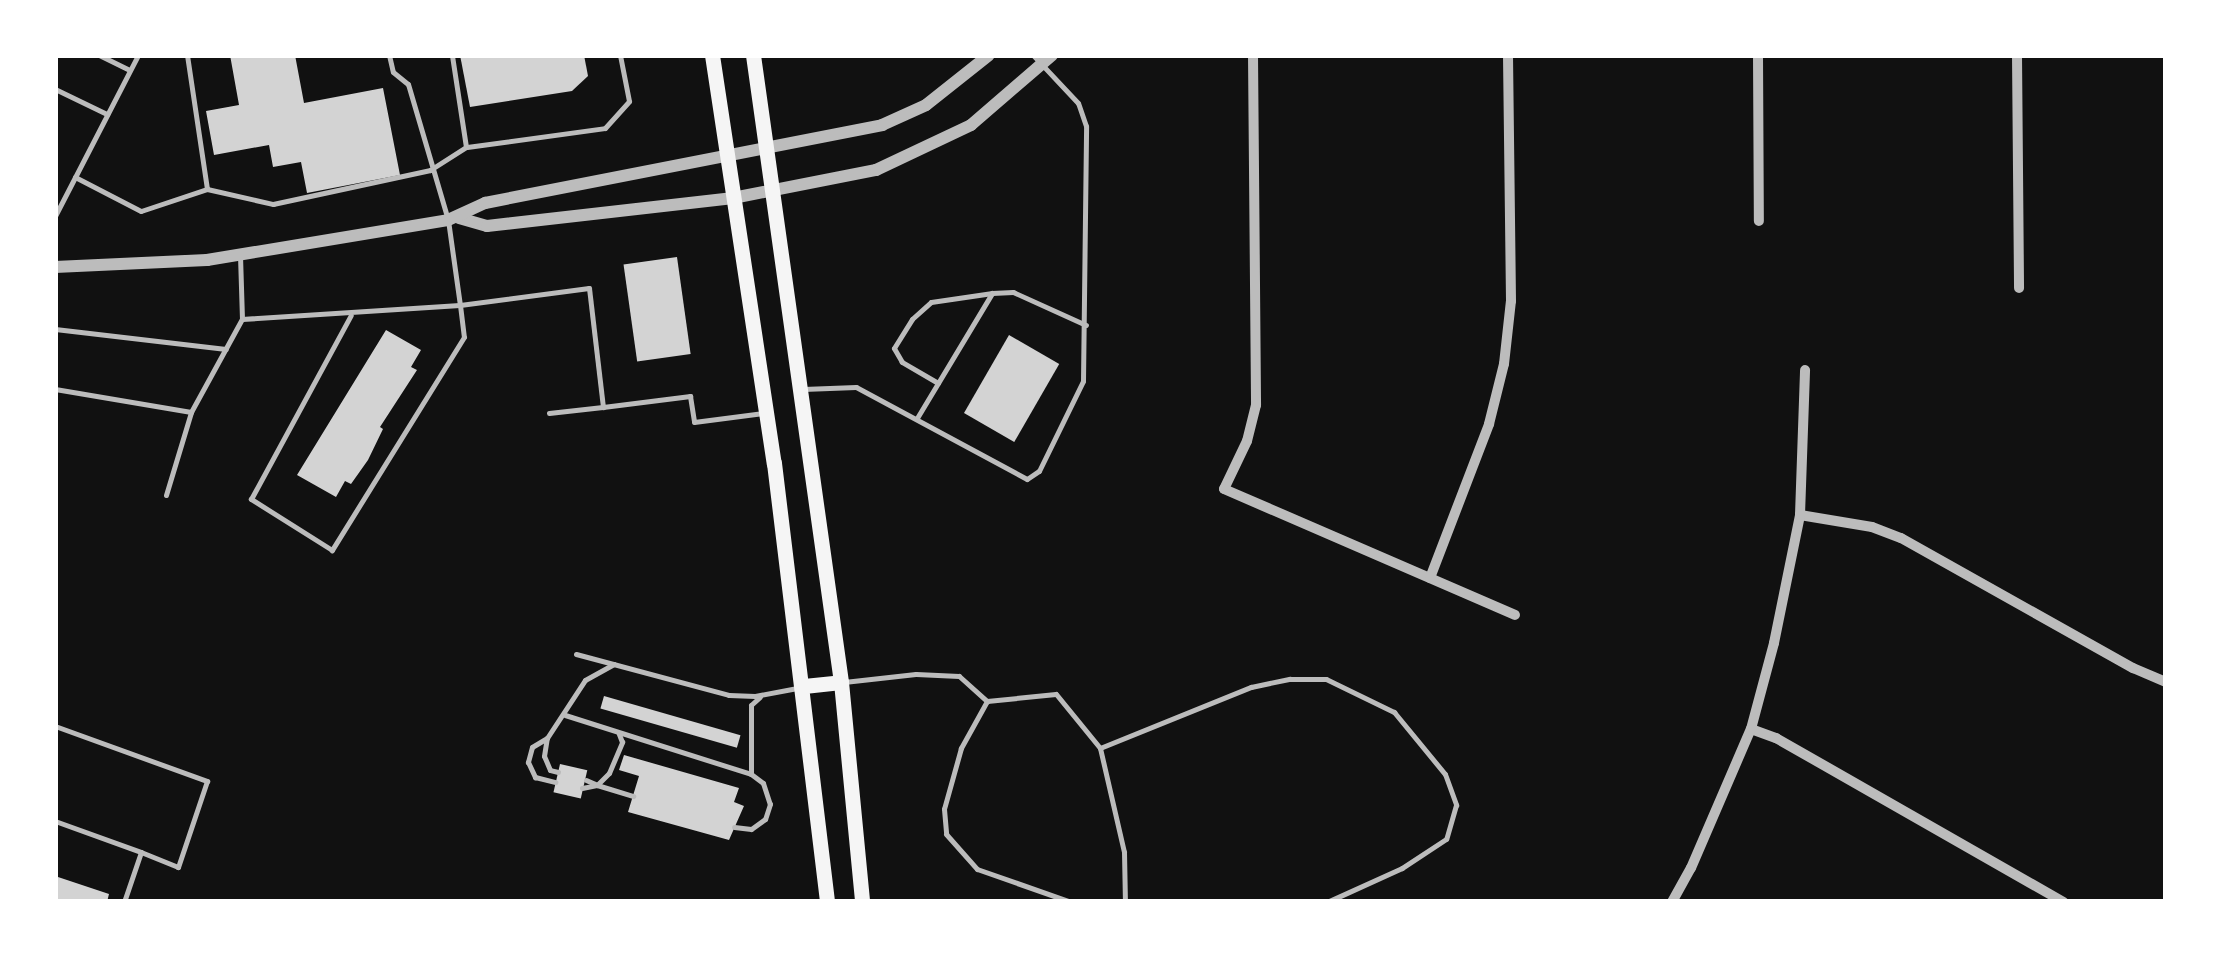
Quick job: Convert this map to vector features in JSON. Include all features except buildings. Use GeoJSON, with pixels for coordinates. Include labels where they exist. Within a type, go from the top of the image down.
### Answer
{"type":"FeatureCollection","features":[{"type":"Feature","properties":{"kind":"main road"},"geometry":{"type":"LineString","coordinates":[[712,55],[767,412],[804,686],[827,902]]}},
{"type":"Feature","properties":{"kind":"main road"},"geometry":{"type":"LineString","coordinates":[[753,55],[841,682],[862,902]]}},
{"type":"Feature","properties":{"kind":"main road"},"geometry":{"type":"LineString","coordinates":[[804,686],[841,682]]}},
{"type":"Feature","properties":{"kind":"street"},"geometry":{"type":"LineString","coordinates":[[55,267],[114,267],[240,254],[454,219],[485,203],[882,126],[926,105],[989,55]]}},
{"type":"Feature","properties":{"kind":"street"},"geometry":{"type":"LineString","coordinates":[[1253,55],[1257,387],[1246,441],[1224,489],[1515,614]]}},
{"type":"Feature","properties":{"kind":"street"},"geometry":{"type":"LineString","coordinates":[[1430,578],[1490,424],[1504,364],[1511,301],[1508,55]]}},
{"type":"Feature","properties":{"kind":"street"},"geometry":{"type":"LineString","coordinates":[[1758,55],[1759,222]]}},
{"type":"Feature","properties":{"kind":"street"},"geometry":{"type":"LineString","coordinates":[[2017,55],[2019,288]]}},
{"type":"Feature","properties":{"kind":"street"},"geometry":{"type":"LineString","coordinates":[[454,219],[487,226],[733,198],[835,181],[908,158],[971,125],[1042,58]]}},
{"type":"Feature","properties":{"kind":"street"},"geometry":{"type":"LineString","coordinates":[[1672,902],[1691,868],[1750,729],[1800,516],[1805,370]]}},
{"type":"Feature","properties":{"kind":"street"},"geometry":{"type":"LineString","coordinates":[[1800,516],[1872,527],[1902,538],[2132,668],[2166,682]]}},
{"type":"Feature","properties":{"kind":"street"},"geometry":{"type":"LineString","coordinates":[[1750,729],[1776,738],[2064,902]]}},
{"type":"Feature","properties":{"kind":"lane"},"geometry":{"type":"LineString","coordinates":[[99,55],[130,70]]}},
{"type":"Feature","properties":{"kind":"lane"},"geometry":{"type":"LineString","coordinates":[[55,216],[138,55]]}},
{"type":"Feature","properties":{"kind":"lane"},"geometry":{"type":"LineString","coordinates":[[187,55],[207,189]]}},
{"type":"Feature","properties":{"kind":"lane"},"geometry":{"type":"LineString","coordinates":[[350,315],[250,499],[332,550],[464,337],[454,219],[430,170],[408,84],[392,72],[389,55]]}},
{"type":"Feature","properties":{"kind":"lane"},"geometry":{"type":"LineString","coordinates":[[452,55],[466,147]]}},
{"type":"Feature","properties":{"kind":"lane"},"geometry":{"type":"LineString","coordinates":[[75,176],[141,211],[207,189],[273,204],[430,170],[466,147],[605,128],[628,101],[620,55]]}},
{"type":"Feature","properties":{"kind":"lane"},"geometry":{"type":"LineString","coordinates":[[801,389],[856,387],[1027,479],[1039,471],[1082,380],[1086,324],[1086,126],[1078,103],[1042,58]]}},
{"type":"Feature","properties":{"kind":"lane"},"geometry":{"type":"LineString","coordinates":[[55,89],[107,114]]}},
{"type":"Feature","properties":{"kind":"lane"},"geometry":{"type":"LineString","coordinates":[[166,495],[191,412],[242,319],[240,254]]}},
{"type":"Feature","properties":{"kind":"lane"},"geometry":{"type":"LineString","coordinates":[[242,319],[350,315],[588,288],[603,407]]}},
{"type":"Feature","properties":{"kind":"lane"},"geometry":{"type":"LineString","coordinates":[[917,418],[992,292]]}},
{"type":"Feature","properties":{"kind":"lane"},"geometry":{"type":"LineString","coordinates":[[938,382],[902,362],[894,348],[930,302],[1013,292],[1086,324]]}},
{"type":"Feature","properties":{"kind":"lane"},"geometry":{"type":"LineString","coordinates":[[55,329],[226,350]]}},
{"type":"Feature","properties":{"kind":"lane"},"geometry":{"type":"LineString","coordinates":[[55,388],[191,412]]}},
{"type":"Feature","properties":{"kind":"lane"},"geometry":{"type":"LineString","coordinates":[[549,413],[690,396],[694,422],[767,412]]}},
{"type":"Feature","properties":{"kind":"lane"},"geometry":{"type":"LineString","coordinates":[[576,654],[729,696],[762,695],[804,686]]}},
{"type":"Feature","properties":{"kind":"lane"},"geometry":{"type":"LineString","coordinates":[[556,782],[535,777],[528,762],[532,747],[547,738],[586,680],[614,664]]}},
{"type":"Feature","properties":{"kind":"lane"},"geometry":{"type":"LineString","coordinates":[[841,682],[916,674],[958,676],[987,701],[1056,694],[1100,748],[1124,852],[1125,902]]}},
{"type":"Feature","properties":{"kind":"lane"},"geometry":{"type":"LineString","coordinates":[[1100,748],[1250,687],[1290,679],[1326,679],[1394,712],[1445,774],[1456,805],[1446,839],[1402,868],[1327,902]]}},
{"type":"Feature","properties":{"kind":"lane"},"geometry":{"type":"LineString","coordinates":[[751,774],[751,705],[762,695]]}},
{"type":"Feature","properties":{"kind":"lane"},"geometry":{"type":"LineString","coordinates":[[987,701],[960,748],[944,809],[946,834],[977,869],[1071,902]]}},
{"type":"Feature","properties":{"kind":"lane"},"geometry":{"type":"LineString","coordinates":[[565,715],[751,774],[763,783],[770,804],[765,818],[751,829],[734,827]]}},
{"type":"Feature","properties":{"kind":"lane"},"geometry":{"type":"LineString","coordinates":[[55,726],[206,781],[178,866],[55,821]]}},
{"type":"Feature","properties":{"kind":"lane"},"geometry":{"type":"LineString","coordinates":[[582,788],[597,786],[617,756],[622,742],[618,734]]}},
{"type":"Feature","properties":{"kind":"lane"},"geometry":{"type":"LineString","coordinates":[[547,738],[544,756],[550,770],[558,772]]}},
{"type":"Feature","properties":{"kind":"lane"},"geometry":{"type":"LineString","coordinates":[[586,780],[633,796]]}},
{"type":"Feature","properties":{"kind":"lane"},"geometry":{"type":"LineString","coordinates":[[124,902],[141,852]]}}]}
